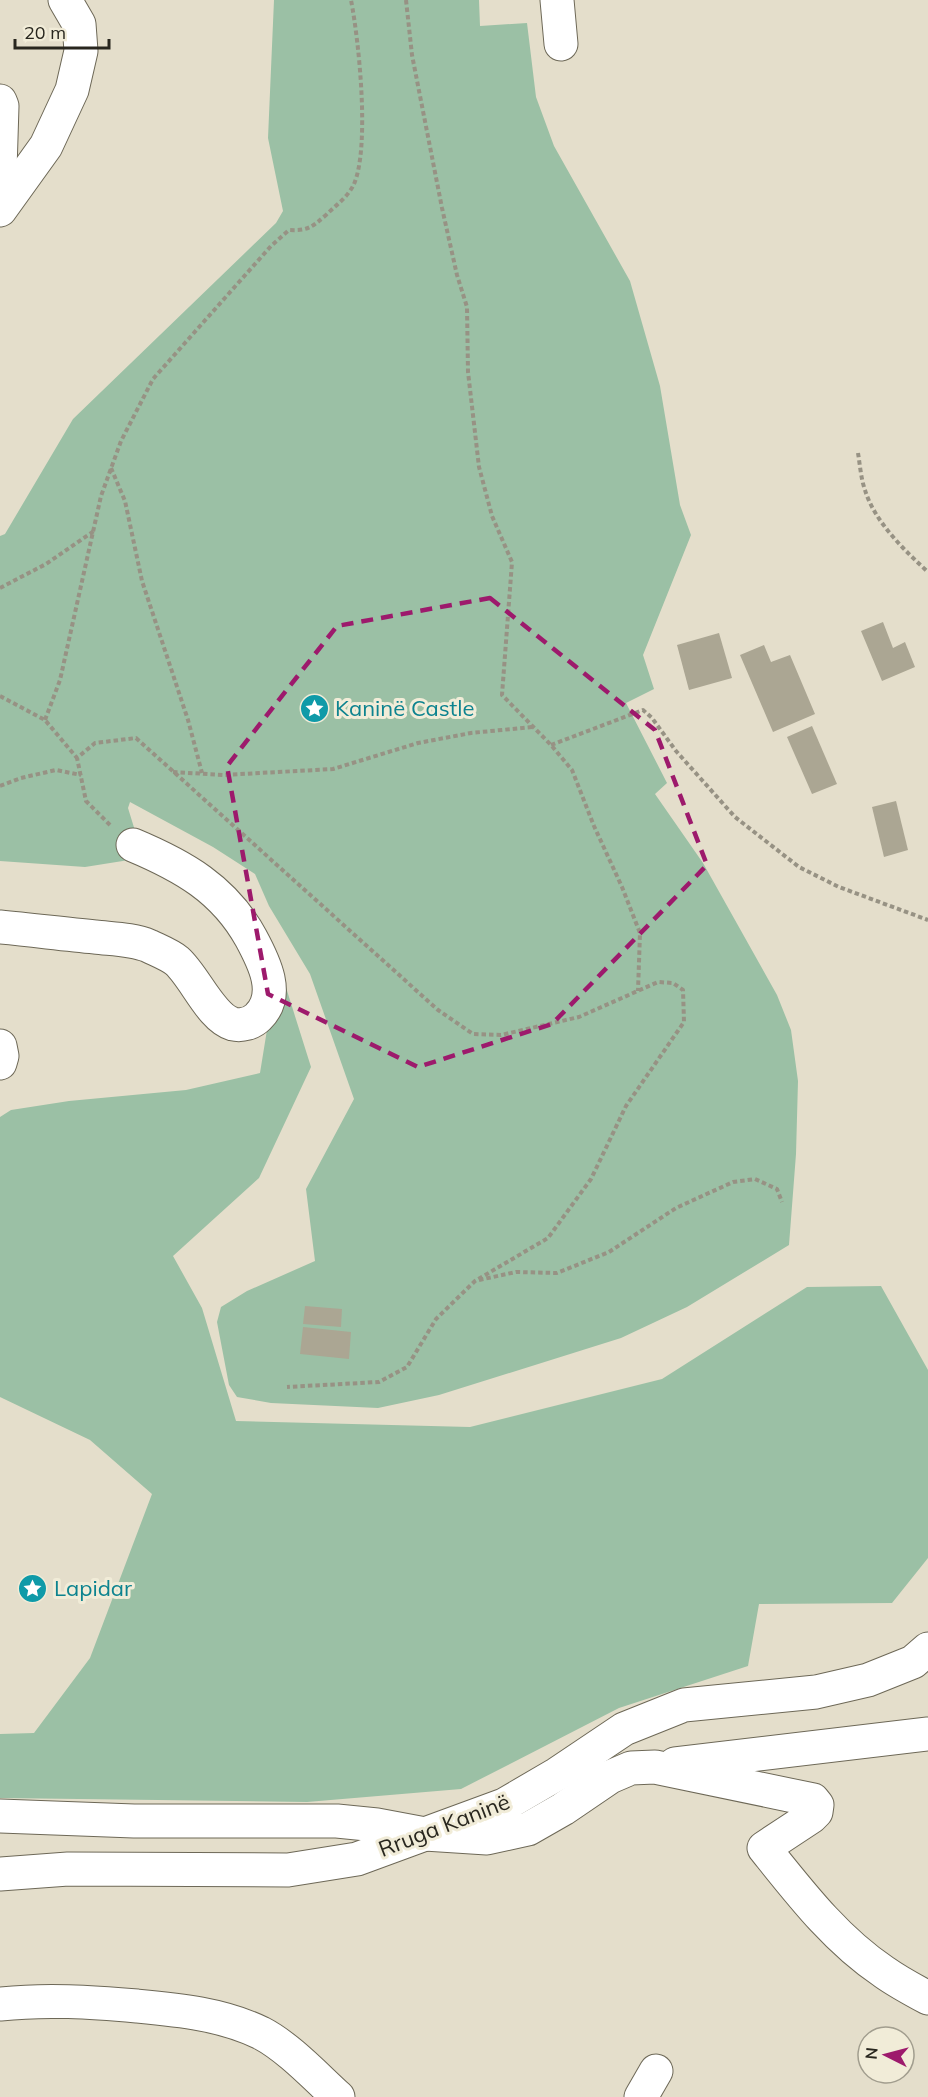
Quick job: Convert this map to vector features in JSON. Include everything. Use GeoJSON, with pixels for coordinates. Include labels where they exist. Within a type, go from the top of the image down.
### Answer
{"type":"FeatureCollection","features":[{"type":"Feature","properties":{"kind":"street"},"geometry":{"type":"LineString","coordinates":[[0,210],[46,146],[72,90],[81,51],[79,24],[65,0]]}},
{"type":"Feature","properties":{"kind":"street"},"geometry":{"type":"LineString","coordinates":[[557,0],[561,44]]}},
{"type":"Feature","properties":{"kind":"street"},"geometry":{"type":"LineString","coordinates":[[0,101],[2,136],[0,170]]}},
{"type":"Feature","properties":{"kind":"street"},"geometry":{"type":"LineString","coordinates":[[0,927],[146,945],[176,960],[201,990],[218,1017],[235,1024],[253,1022],[267,1008],[270,986],[263,959],[240,918],[211,888],[168,860],[133,845]]}},
{"type":"Feature","properties":{"kind":"street"},"geometry":{"type":"LineString","coordinates":[[0,1046],[2,1056],[0,1063]]}},
{"type":"Feature","properties":{"kind":"street","name":"Rruga Kaninë"},"geometry":{"type":"LineString","coordinates":[[0,1874],[68,1869],[288,1870],[357,1859],[504,1805],[557,1774],[624,1729],[684,1705],[816,1692],[868,1680],[913,1662],[928,1649]]}},
{"type":"Feature","properties":{"kind":"street"},"geometry":{"type":"LineString","coordinates":[[0,1816],[134,1821],[337,1821],[377,1825],[425,1834],[487,1838],[528,1829],[563,1809],[610,1777],[631,1768],[928,1734]]}},
{"type":"Feature","properties":{"kind":"street"},"geometry":{"type":"LineString","coordinates":[[655,1767],[813,1800],[817,1805],[816,1812],[811,1817],[764,1848],[814,1909],[848,1943],[883,1971],[928,1998]]}},
{"type":"Feature","properties":{"kind":"street"},"geometry":{"type":"LineString","coordinates":[[0,2004],[79,2001],[162,2008],[226,2018],[263,2034],[295,2058],[338,2097]]}},
{"type":"Feature","properties":{"kind":"path"},"geometry":{"type":"LineString","coordinates":[[45,720],[60,680],[101,496],[121,441],[153,379],[271,246],[289,231],[305,231],[342,200],[354,184],[361,153],[361,101],[357,29],[351,0]]}},
{"type":"Feature","properties":{"kind":"path"},"geometry":{"type":"LineString","coordinates":[[406,0],[412,55],[429,145],[457,275],[467,307],[468,372],[478,467],[492,516],[512,562],[502,695],[572,770],[640,933],[638,992]]}},
{"type":"Feature","properties":{"kind":"path"},"geometry":{"type":"LineString","coordinates":[[858,453],[865,492],[879,518],[906,552],[928,572]]}},
{"type":"Feature","properties":{"kind":"path"},"geometry":{"type":"LineString","coordinates":[[111,468],[125,501],[142,581],[188,720],[202,773]]}},
{"type":"Feature","properties":{"kind":"path"},"geometry":{"type":"LineString","coordinates":[[0,588],[46,564],[93,531]]}},
{"type":"Feature","properties":{"kind":"path"},"geometry":{"type":"LineString","coordinates":[[0,696],[45,720],[77,758],[86,801],[133,845]]}},
{"type":"Feature","properties":{"kind":"path"},"geometry":{"type":"LineString","coordinates":[[551,745],[643,711],[652,718],[676,751],[735,817],[799,867],[839,887],[928,920]]}},
{"type":"Feature","properties":{"kind":"path"},"geometry":{"type":"LineString","coordinates":[[172,771],[224,775],[333,769],[418,743],[471,733],[533,727]]}},
{"type":"Feature","properties":{"kind":"path"},"geometry":{"type":"LineString","coordinates":[[77,758],[95,743],[136,738],[438,1010],[473,1034],[501,1035],[579,1017],[658,982],[674,983],[683,990],[684,1022],[626,1106],[591,1179],[548,1238],[475,1281],[436,1319],[407,1367],[379,1382],[287,1388]]}},
{"type":"Feature","properties":{"kind":"path"},"geometry":{"type":"LineString","coordinates":[[0,786],[21,778],[56,770],[81,775]]}},
{"type":"Feature","properties":{"kind":"path"},"geometry":{"type":"LineString","coordinates":[[475,1281],[516,1272],[557,1274],[609,1252],[676,1208],[733,1182],[755,1179],[777,1189],[782,1202]]}},
{"type":"Feature","properties":{"kind":"highlighted area"},"geometry":{"type":"Polygon","coordinates":[[[490,598],[655,730],[707,865],[552,1024],[418,1067],[268,994],[227,766],[337,626],[490,598]]]}},
{"type":"Feature","properties":{"kind":"green space","name":"Kaninë Castle"},"geometry":{"type":"Polygon","coordinates":[[[274,0],[479,0],[480,26],[527,23],[536,97],[554,146],[630,281],[660,386],[680,505],[691,535],[643,655],[654,689],[626,703],[667,783],[655,794],[703,863],[777,995],[791,1030],[798,1081],[796,1154],[789,1245],[687,1307],[621,1338],[439,1395],[378,1408],[271,1403],[237,1397],[229,1385],[217,1322],[221,1307],[247,1291],[315,1261],[306,1189],[354,1099],[310,974],[269,906],[255,874],[213,847],[130,802],[128,808],[136,834],[129,860],[85,867],[0,861],[0,536],[5,534],[73,419],[276,223],[283,211],[268,138],[274,0]]]}},
{"type":"Feature","properties":{"kind":"green space"},"geometry":{"type":"Polygon","coordinates":[[[278,962],[311,1067],[259,1178],[173,1256],[202,1308],[236,1421],[470,1427],[662,1379],[807,1287],[881,1286],[928,1370],[928,1558],[892,1603],[759,1604],[748,1666],[619,1708],[461,1789],[307,1802],[0,1798],[0,1734],[34,1733],[90,1658],[152,1494],[90,1440],[0,1397],[0,1117],[11,1110],[69,1101],[186,1090],[260,1073],[278,962]]]}},
{"type":"Feature","properties":{"kind":"building"},"geometry":{"type":"Polygon","coordinates":[[[883,622],[893,648],[905,642],[915,667],[882,681],[861,631],[883,622]]]}},
{"type":"Feature","properties":{"kind":"building"},"geometry":{"type":"Polygon","coordinates":[[[719,633],[732,678],[689,690],[677,645],[719,633]]]}},
{"type":"Feature","properties":{"kind":"building"},"geometry":{"type":"Polygon","coordinates":[[[764,645],[771,662],[790,655],[815,714],[773,732],[740,655],[764,645]]]}},
{"type":"Feature","properties":{"kind":"building"},"geometry":{"type":"Polygon","coordinates":[[[812,726],[837,784],[812,794],[787,737],[812,726]]]}},
{"type":"Feature","properties":{"kind":"building"},"geometry":{"type":"Polygon","coordinates":[[[896,801],[908,850],[884,857],[872,807],[896,801]]]}},
{"type":"Feature","properties":{"kind":"building"},"geometry":{"type":"Polygon","coordinates":[[[305,1306],[342,1309],[341,1327],[303,1324],[305,1306]]]}},
{"type":"Feature","properties":{"kind":"building"},"geometry":{"type":"Polygon","coordinates":[[[303,1327],[351,1332],[349,1359],[300,1354],[303,1327]]]}},
{"type":"Feature","properties":{"kind":"place","name":"Kaninë Castle"},"geometry":{"type":"Point","coordinates":[314,708]}},
{"type":"Feature","properties":{"kind":"place","name":"Lapidar"},"geometry":{"type":"Point","coordinates":[33,1588]}}]}
